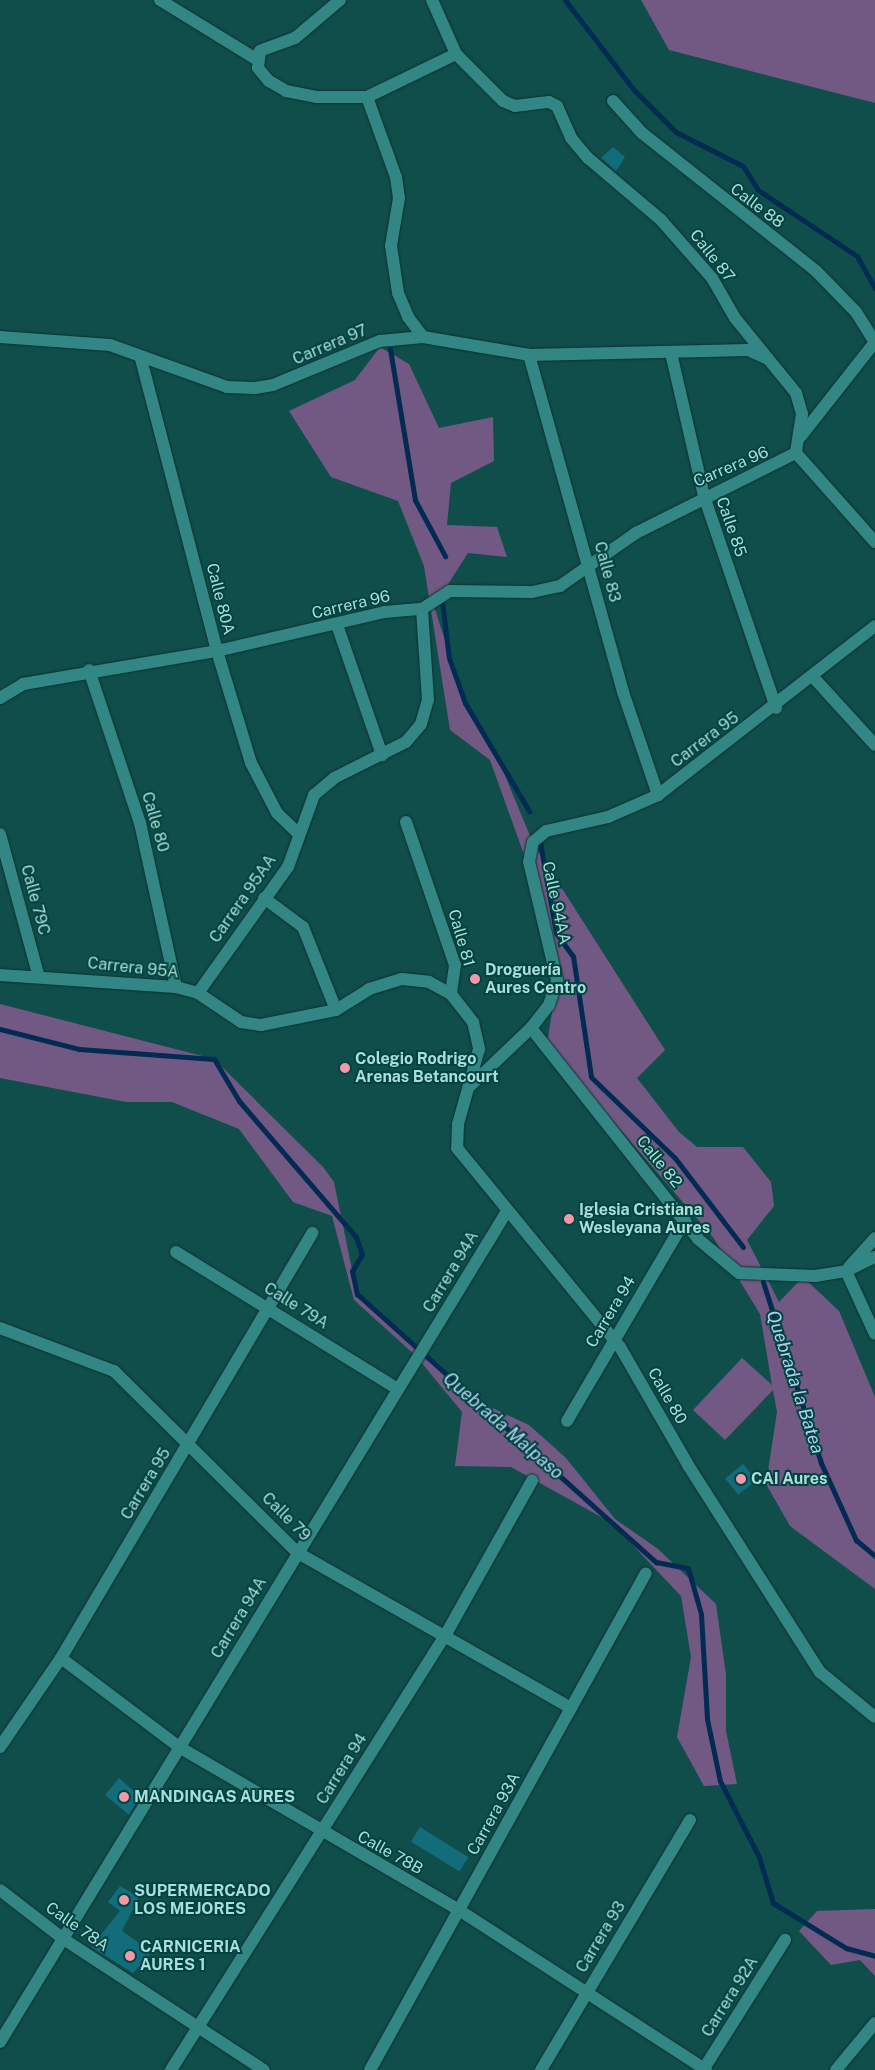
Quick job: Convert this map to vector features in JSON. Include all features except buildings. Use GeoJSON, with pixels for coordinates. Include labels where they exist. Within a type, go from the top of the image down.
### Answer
{"type":"FeatureCollection","features":[{"type":"Feature","properties":{"kind":"street"},"geometry":{"type":"LineString","coordinates":[[160,0],[256,59],[269,81],[286,90],[337,99],[367,97],[456,54],[432,0]]}},
{"type":"Feature","properties":{"kind":"street"},"geometry":{"type":"LineString","coordinates":[[256,59],[269,45],[296,38],[340,0]]}},
{"type":"Feature","properties":{"kind":"street","name":"Calle 87"},"geometry":{"type":"LineString","coordinates":[[456,54],[508,104],[557,106],[571,138],[674,234],[712,278],[768,359],[796,393],[801,436],[796,453]]}},
{"type":"Feature","properties":{"kind":"street"},"geometry":{"type":"LineString","coordinates":[[367,97],[396,177],[399,198],[391,246],[398,292],[408,317],[423,337]]}},
{"type":"Feature","properties":{"kind":"street","name":"Calle 88"},"geometry":{"type":"LineString","coordinates":[[613,101],[642,133],[816,271],[856,312],[875,343]]}},
{"type":"Feature","properties":{"kind":"street","name":"Carrera 97"},"geometry":{"type":"LineString","coordinates":[[0,337],[110,345],[142,359],[227,387],[255,388],[273,385],[380,341],[423,337],[529,355],[748,350],[768,359]]}},
{"type":"Feature","properties":{"kind":"street"},"geometry":{"type":"LineString","coordinates":[[801,436],[875,343]]}},
{"type":"Feature","properties":{"kind":"street","name":"Calle 85"},"geometry":{"type":"LineString","coordinates":[[672,353],[704,496],[776,708]]}},
{"type":"Feature","properties":{"kind":"street","name":"Calle 83"},"geometry":{"type":"LineString","coordinates":[[529,355],[623,692],[658,795]]}},
{"type":"Feature","properties":{"kind":"street","name":"Calle 80A"},"geometry":{"type":"LineString","coordinates":[[142,359],[217,651],[251,763],[277,813],[298,833]]}},
{"type":"Feature","properties":{"kind":"street"},"geometry":{"type":"LineString","coordinates":[[796,453],[875,542]]}},
{"type":"Feature","properties":{"kind":"street","name":"Carrera 96"},"geometry":{"type":"LineString","coordinates":[[0,698],[23,684],[88,670],[217,651],[337,625],[384,612],[422,609],[450,591],[532,592],[560,586],[589,565],[704,496],[796,453]]}},
{"type":"Feature","properties":{"kind":"street","name":"Carrera 95AA"},"geometry":{"type":"LineString","coordinates":[[198,994],[264,898],[288,867],[305,811],[324,785],[406,742],[421,724],[428,700],[422,609]]}},
{"type":"Feature","properties":{"kind":"street"},"geometry":{"type":"LineString","coordinates":[[337,625],[382,755]]}},
{"type":"Feature","properties":{"kind":"street","name":"Carrera 95"},"geometry":{"type":"LineString","coordinates":[[533,842],[546,831],[608,817],[658,795],[776,708],[875,626]]}},
{"type":"Feature","properties":{"kind":"street","name":"Calle 80"},"geometry":{"type":"LineString","coordinates":[[88,670],[140,823],[176,987]]}},
{"type":"Feature","properties":{"kind":"street"},"geometry":{"type":"LineString","coordinates":[[813,677],[875,745]]}},
{"type":"Feature","properties":{"kind":"street","name":"Calle 81"},"geometry":{"type":"LineString","coordinates":[[406,822],[455,965],[451,994]]}},
{"type":"Feature","properties":{"kind":"street","name":"Calle 79C"},"geometry":{"type":"LineString","coordinates":[[0,834],[38,974]]}},
{"type":"Feature","properties":{"kind":"street","name":"Calle 94AA"},"geometry":{"type":"LineString","coordinates":[[469,1087],[531,1028],[549,1005],[557,980],[529,862],[533,842]]}},
{"type":"Feature","properties":{"kind":"street"},"geometry":{"type":"LineString","coordinates":[[264,898],[303,927],[336,1010]]}},
{"type":"Feature","properties":{"kind":"street","name":"Carrera 95A"},"geometry":{"type":"LineString","coordinates":[[0,975],[38,974],[176,987],[198,994],[241,1022],[261,1025],[336,1010],[369,990],[402,979],[429,982],[451,994]]}},
{"type":"Feature","properties":{"kind":"street"},"geometry":{"type":"LineString","coordinates":[[451,994],[473,1022],[479,1050],[469,1087]]}},
{"type":"Feature","properties":{"kind":"street","name":"Calle 82"},"geometry":{"type":"LineString","coordinates":[[531,1028],[712,1254],[740,1273],[815,1276],[846,1270],[875,1257]]}},
{"type":"Feature","properties":{"kind":"street","name":"Calle 80"},"geometry":{"type":"LineString","coordinates":[[469,1087],[458,1124],[457,1148],[507,1211],[614,1338],[688,1465],[820,1672],[875,1717]]}},
{"type":"Feature","properties":{"kind":"street","name":"Carrera 94A"},"geometry":{"type":"LineString","coordinates":[[0,2042],[507,1211]]}},
{"type":"Feature","properties":{"kind":"street","name":"Carrera 94"},"geometry":{"type":"LineString","coordinates":[[567,1421],[685,1220]]}},
{"type":"Feature","properties":{"kind":"street","name":"Carrera 95"},"geometry":{"type":"LineString","coordinates":[[0,1747],[62,1658],[312,1233]]}},
{"type":"Feature","properties":{"kind":"street"},"geometry":{"type":"LineString","coordinates":[[873,1327],[846,1270],[875,1238]]}},
{"type":"Feature","properties":{"kind":"street","name":"Calle 79A"},"geometry":{"type":"LineString","coordinates":[[176,1252],[268,1307],[398,1389]]}},
{"type":"Feature","properties":{"kind":"street","name":"Calle 79"},"geometry":{"type":"LineString","coordinates":[[0,1328],[114,1371],[190,1441],[298,1553],[446,1634],[571,1708]]}},
{"type":"Feature","properties":{"kind":"street","name":"Carrera 94"},"geometry":{"type":"LineString","coordinates":[[171,2070],[200,2028],[446,1634],[532,1481]]}},
{"type":"Feature","properties":{"kind":"street","name":"Carrera 93A"},"geometry":{"type":"LineString","coordinates":[[370,2070],[646,1574]]}},
{"type":"Feature","properties":{"kind":"street","name":"Calle 78B"},"geometry":{"type":"LineString","coordinates":[[62,1658],[179,1747],[320,1833],[459,1910],[704,2070]]}},
{"type":"Feature","properties":{"kind":"street","name":"Carrera 93"},"geometry":{"type":"LineString","coordinates":[[541,2070],[690,1820]]}},
{"type":"Feature","properties":{"kind":"street","name":"Calle 78A"},"geometry":{"type":"LineString","coordinates":[[0,1890],[62,1938],[264,2070]]}},
{"type":"Feature","properties":{"kind":"street","name":"Carrera 92A"},"geometry":{"type":"LineString","coordinates":[[704,2070],[785,1940]]}},
{"type":"Feature","properties":{"kind":"street"},"geometry":{"type":"LineString","coordinates":[[836,2070],[875,2024]]}},
{"type":"Feature","properties":{"kind":"shaded area"},"geometry":{"type":"Polygon","coordinates":[[[641,0],[875,0],[875,103],[669,50],[641,0]]]}},
{"type":"Feature","properties":{"kind":"shaded area"},"geometry":{"type":"Polygon","coordinates":[[[380,347],[409,364],[439,428],[493,417],[494,461],[451,483],[447,525],[497,527],[507,557],[468,553],[434,606],[465,703],[496,754],[533,843],[665,1050],[637,1078],[679,1132],[697,1147],[743,1147],[771,1182],[774,1206],[747,1240],[779,1302],[803,1277],[839,1311],[875,1397],[875,1589],[790,1526],[766,1484],[777,1412],[773,1390],[725,1440],[693,1410],[742,1358],[772,1385],[760,1314],[713,1237],[547,1045],[557,978],[527,863],[490,760],[450,730],[424,566],[398,501],[331,477],[289,411],[355,380],[380,347]]]}},
{"type":"Feature","properties":{"kind":"shaded area"},"geometry":{"type":"Polygon","coordinates":[[[0,1004],[214,1059],[323,1167],[334,1182],[357,1294],[469,1397],[529,1425],[566,1458],[615,1519],[658,1549],[716,1604],[726,1675],[726,1731],[737,1784],[704,1786],[677,1737],[691,1657],[681,1596],[612,1523],[511,1467],[455,1466],[462,1412],[416,1356],[354,1300],[332,1216],[293,1202],[239,1129],[172,1102],[126,1102],[0,1078],[0,1004]]]}},
{"type":"Feature","properties":{"kind":"shaded area"},"geometry":{"type":"Polygon","coordinates":[[[875,1909],[875,1976],[860,1960],[831,1965],[799,1931],[817,1911],[875,1909]]]}},
{"type":"Feature","properties":{"kind":"waterway"},"geometry":{"type":"LineString","coordinates":[[565,0],[634,90],[676,132],[743,166],[758,190],[857,256],[875,288]]}},
{"type":"Feature","properties":{"kind":"waterway","name":"Quebrada la Batea"},"geometry":{"type":"LineString","coordinates":[[390,349],[415,500],[445,556]]}},
{"type":"Feature","properties":{"kind":"waterway","name":"Quebrada la Batea"},"geometry":{"type":"LineString","coordinates":[[442,602],[449,658],[465,703],[529,811]]}},
{"type":"Feature","properties":{"kind":"waterway","name":"Quebrada la Batea"},"geometry":{"type":"LineString","coordinates":[[540,842],[556,933],[573,956],[591,1077],[675,1158],[743,1247]]}},
{"type":"Feature","properties":{"kind":"waterway","name":"Quebrada Malpaso"},"geometry":{"type":"LineString","coordinates":[[0,1029],[79,1049],[214,1059],[239,1101],[356,1237],[362,1254],[352,1271],[357,1294],[656,1562],[688,1568],[701,1614],[707,1719],[720,1781],[759,1857],[773,1903],[846,1948],[875,1956]]}},
{"type":"Feature","properties":{"kind":"waterway","name":"Quebrada la Batea"},"geometry":{"type":"LineString","coordinates":[[763,1282],[821,1463],[856,1540],[875,1556]]}},
{"type":"Feature","properties":{"kind":"place","name":"Droguería Aures Centro"},"geometry":{"type":"Point","coordinates":[475,979]}},
{"type":"Feature","properties":{"kind":"place","name":"Colegio Rodrigo Arenas Betancourt"},"geometry":{"type":"Point","coordinates":[345,1068]}},
{"type":"Feature","properties":{"kind":"place","name":"Iglesia Cristiana Wesleyana Aures"},"geometry":{"type":"Point","coordinates":[569,1219]}},
{"type":"Feature","properties":{"kind":"place","name":"CAI Aures"},"geometry":{"type":"Point","coordinates":[741,1479]}},
{"type":"Feature","properties":{"kind":"place","name":"MANDINGAS AURES"},"geometry":{"type":"Point","coordinates":[124,1797]}},
{"type":"Feature","properties":{"kind":"place","name":"SUPERMERCADO LOS MEJORES"},"geometry":{"type":"Point","coordinates":[124,1900]}},
{"type":"Feature","properties":{"kind":"place","name":"CARNICERIA AURES 1"},"geometry":{"type":"Point","coordinates":[130,1956]}}]}
